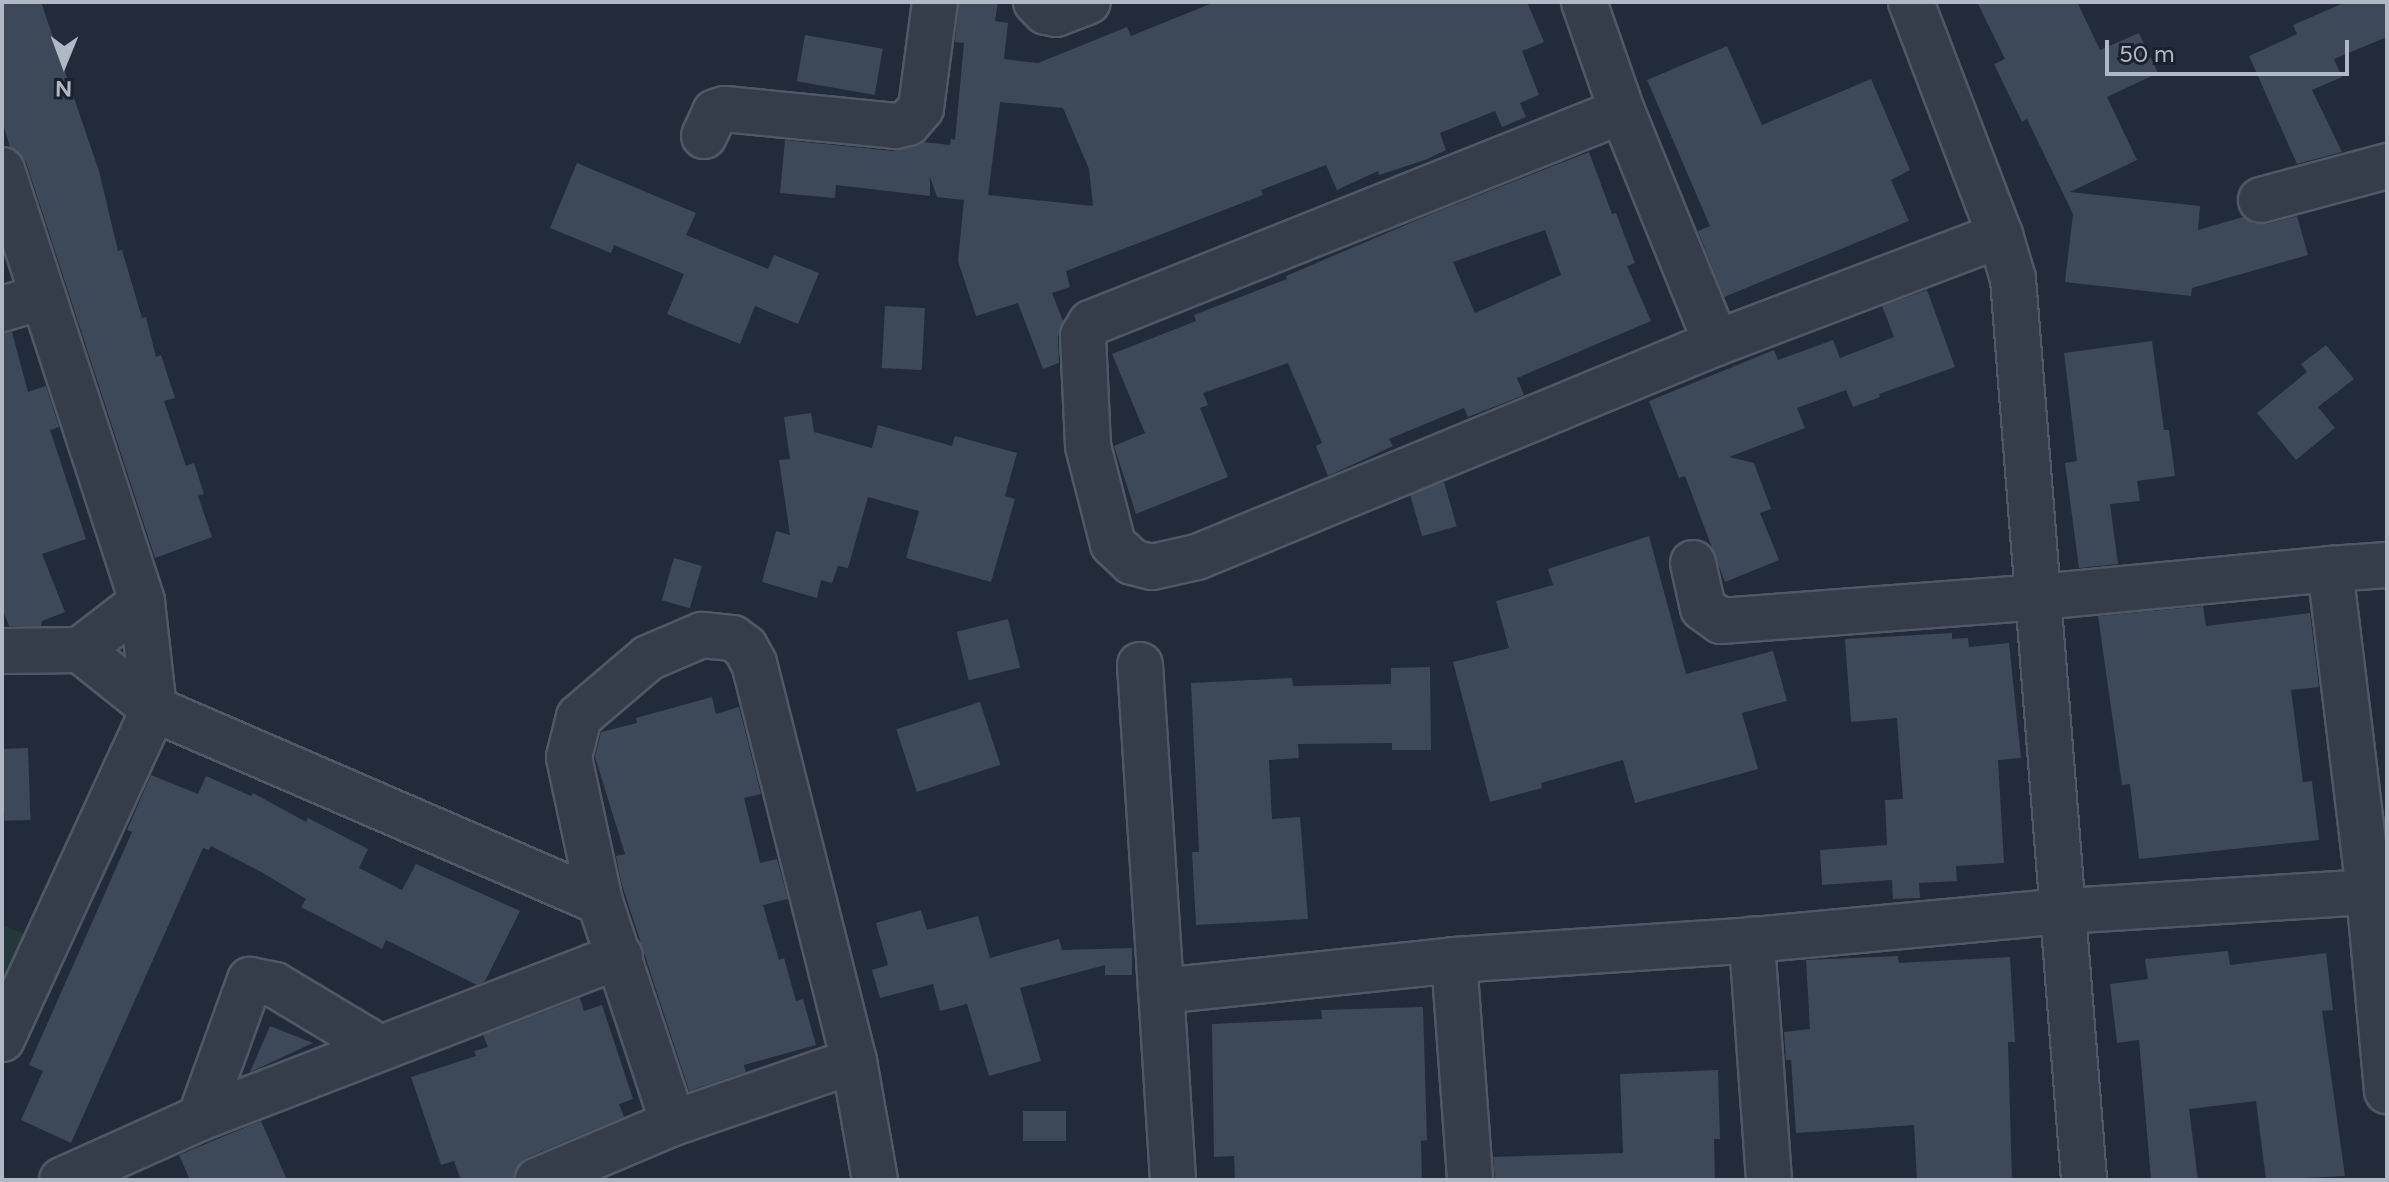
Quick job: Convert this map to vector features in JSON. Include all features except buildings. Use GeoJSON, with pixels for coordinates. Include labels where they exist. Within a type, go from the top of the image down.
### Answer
{"type":"FeatureCollection","features":[{"type":"Feature","properties":{"kind":"street"},"geometry":{"type":"LineString","coordinates":[[704,136],[715,112],[725,109],[879,125],[908,123],[921,108],[935,2]]}},
{"type":"Feature","properties":{"kind":"street"},"geometry":{"type":"LineString","coordinates":[[1036,2],[1046,12],[1056,14],[1088,2]]}},
{"type":"Feature","properties":{"kind":"street"},"geometry":{"type":"LineString","coordinates":[[1584,2],[1622,111],[1716,343]]}},
{"type":"Feature","properties":{"kind":"street"},"geometry":{"type":"LineString","coordinates":[[1911,2],[2000,235],[2013,279],[2084,1180]]}},
{"type":"Feature","properties":{"kind":"street"},"geometry":{"type":"LineString","coordinates":[[1622,111],[1091,323],[1083,336],[1088,446],[1113,544],[1132,562],[1152,567],[1197,557],[1716,343],[2000,235]]}},
{"type":"Feature","properties":{"kind":"street"},"geometry":{"type":"LineString","coordinates":[[2261,200],[2387,166]]}},
{"type":"Feature","properties":{"kind":"street"},"geometry":{"type":"LineString","coordinates":[[2,170],[22,303],[142,602],[154,709],[2,1039]]}},
{"type":"Feature","properties":{"kind":"street"},"geometry":{"type":"LineString","coordinates":[[1693,563],[1703,608],[1721,621],[2040,597],[2387,565]]}},
{"type":"Feature","properties":{"kind":"street"},"geometry":{"type":"LineString","coordinates":[[2330,569],[2378,892],[2387,1091]]}},
{"type":"Feature","properties":{"kind":"street"},"geometry":{"type":"LineString","coordinates":[[2,651],[80,650],[142,602]]}},
{"type":"Feature","properties":{"kind":"street"},"geometry":{"type":"LineString","coordinates":[[673,1123],[600,902],[569,757],[579,717],[648,658],[702,635],[733,638],[745,647],[754,663],[854,1061],[875,1180]]}},
{"type":"Feature","properties":{"kind":"street"},"geometry":{"type":"LineString","coordinates":[[80,650],[154,709],[600,902]]}},
{"type":"Feature","properties":{"kind":"street"},"geometry":{"type":"LineString","coordinates":[[1140,665],[1173,1180]]}},
{"type":"Feature","properties":{"kind":"street"},"geometry":{"type":"LineString","coordinates":[[1161,991],[1454,960],[1752,940],[2065,911],[2378,892]]}},
{"type":"Feature","properties":{"kind":"street"},"geometry":{"type":"LineString","coordinates":[[1752,940],[1769,1180]]}},
{"type":"Feature","properties":{"kind":"street"},"geometry":{"type":"LineString","coordinates":[[62,1180],[200,1118],[620,956]]}},
{"type":"Feature","properties":{"kind":"street"},"geometry":{"type":"LineString","coordinates":[[1454,960],[1470,1180]]}},
{"type":"Feature","properties":{"kind":"street"},"geometry":{"type":"LineString","coordinates":[[200,1118],[250,980],[275,985],[380,1048]]}},
{"type":"Feature","properties":{"kind":"street"},"geometry":{"type":"LineString","coordinates":[[538,1180],[673,1123],[854,1061]]}},
{"type":"Feature","properties":{"kind":"green space"},"geometry":{"type":"Polygon","coordinates":[[[2,925],[29,936],[2,999],[2,925]]]}}]}
